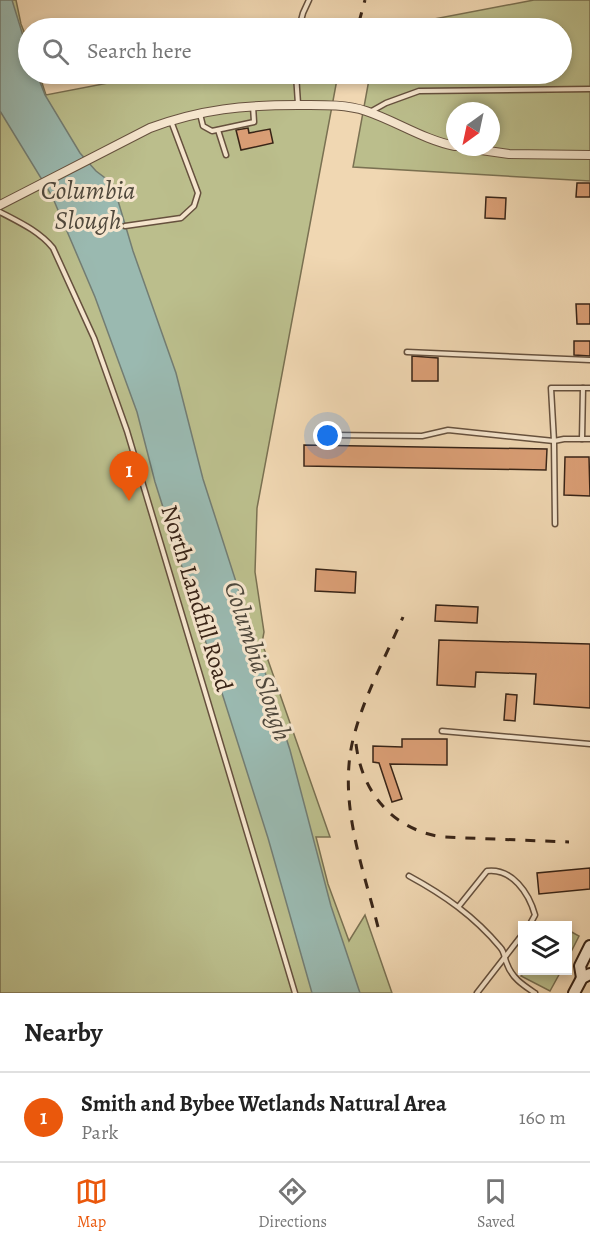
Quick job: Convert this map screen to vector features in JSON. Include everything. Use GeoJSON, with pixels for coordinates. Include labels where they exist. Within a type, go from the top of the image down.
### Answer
{"type":"FeatureCollection","features":[{"type":"Feature","properties":{"kind":"main road"},"geometry":{"type":"LineString","coordinates":[[574,993],[586,976],[580,966],[590,946]]}},
{"type":"Feature","properties":{"kind":"street"},"geometry":{"type":"LineString","coordinates":[[0,205],[171,120],[199,113],[253,105],[345,107],[369,112],[446,143]]}},
{"type":"Feature","properties":{"kind":"street"},"geometry":{"type":"LineString","coordinates":[[500,153],[590,155]]}},
{"type":"Feature","properties":{"kind":"lane"},"geometry":{"type":"LineString","coordinates":[[302,18],[309,0]]}},
{"type":"Feature","properties":{"kind":"lane"},"geometry":{"type":"LineString","coordinates":[[297,84],[298,105]]}},
{"type":"Feature","properties":{"kind":"lane"},"geometry":{"type":"LineString","coordinates":[[369,112],[419,91],[590,89]]}},
{"type":"Feature","properties":{"kind":"lane"},"geometry":{"type":"LineString","coordinates":[[199,113],[203,126],[212,131],[254,122],[253,105]]}},
{"type":"Feature","properties":{"kind":"lane"},"geometry":{"type":"LineString","coordinates":[[125,226],[181,218],[194,206],[198,193],[171,120]]}},
{"type":"Feature","properties":{"kind":"lane"},"geometry":{"type":"LineString","coordinates":[[218,130],[226,155]]}},
{"type":"Feature","properties":{"kind":"lane","name":"North Landfill Road"},"geometry":{"type":"LineString","coordinates":[[0,212],[45,238],[53,248],[94,338],[127,430],[295,993]]}},
{"type":"Feature","properties":{"kind":"lane"},"geometry":{"type":"LineString","coordinates":[[407,352],[590,360]]}},
{"type":"Feature","properties":{"kind":"lane"},"geometry":{"type":"LineString","coordinates":[[555,524],[551,388],[590,388]]}},
{"type":"Feature","properties":{"kind":"lane"},"geometry":{"type":"LineString","coordinates":[[582,439],[583,388]]}},
{"type":"Feature","properties":{"kind":"lane"},"geometry":{"type":"LineString","coordinates":[[331,435],[422,436],[448,430],[554,441],[590,439]]}},
{"type":"Feature","properties":{"kind":"lane"},"geometry":{"type":"LineString","coordinates":[[442,731],[590,744]]}},
{"type":"Feature","properties":{"kind":"lane"},"geometry":{"type":"LineString","coordinates":[[459,906],[487,871],[497,870],[515,880],[531,897],[535,915],[532,921]]}},
{"type":"Feature","properties":{"kind":"lane"},"geometry":{"type":"LineString","coordinates":[[410,876],[459,906],[479,924],[503,950],[507,964],[517,981],[535,993]]}},
{"type":"Feature","properties":{"kind":"lane"},"geometry":{"type":"LineString","coordinates":[[477,993],[518,940]]}},
{"type":"Feature","properties":{"kind":"green space"},"geometry":{"type":"Polygon","coordinates":[[[0,0],[16,0],[20,18],[18,84],[42,84],[46,95],[103,84],[336,84],[257,508],[255,572],[264,632],[262,643],[330,837],[316,837],[328,884],[349,941],[365,915],[392,993],[0,993],[0,0]]]}},
{"type":"Feature","properties":{"kind":"green space"},"geometry":{"type":"Polygon","coordinates":[[[534,0],[590,0],[590,181],[353,167],[368,84],[572,84],[572,18],[440,18],[534,0]]]}},
{"type":"Feature","properties":{"kind":"green space"},"geometry":{"type":"Polygon","coordinates":[[[572,932],[579,936],[572,950],[572,932]]]}},
{"type":"Feature","properties":{"kind":"green space"},"geometry":{"type":"Polygon","coordinates":[[[522,975],[559,975],[550,991],[522,975]]]}},
{"type":"Feature","properties":{"kind":"water","name":"Columbia Slough"},"geometry":{"type":"Polygon","coordinates":[[[0,0],[12,0],[18,20],[18,84],[41,84],[80,153],[96,171],[113,184],[133,251],[176,373],[203,479],[290,750],[331,906],[360,993],[312,993],[268,838],[155,482],[137,412],[95,297],[52,196],[0,111],[0,0]]]}},
{"type":"Feature","properties":{"kind":"building"},"geometry":{"type":"Polygon","coordinates":[[[248,128],[249,133],[270,129],[273,143],[241,150],[236,130],[248,128]]]}},
{"type":"Feature","properties":{"kind":"building"},"geometry":{"type":"Polygon","coordinates":[[[577,183],[590,183],[590,197],[576,197],[577,183]]]}},
{"type":"Feature","properties":{"kind":"building"},"geometry":{"type":"Polygon","coordinates":[[[486,197],[506,198],[505,219],[485,218],[486,197]]]}},
{"type":"Feature","properties":{"kind":"building"},"geometry":{"type":"Polygon","coordinates":[[[576,304],[590,304],[590,324],[577,324],[576,304]]]}},
{"type":"Feature","properties":{"kind":"building"},"geometry":{"type":"Polygon","coordinates":[[[574,341],[590,341],[590,356],[574,355],[574,341]]]}},
{"type":"Feature","properties":{"kind":"building"},"geometry":{"type":"Polygon","coordinates":[[[412,356],[438,358],[438,381],[412,381],[412,356]]]}},
{"type":"Feature","properties":{"kind":"building"},"geometry":{"type":"Polygon","coordinates":[[[304,445],[547,449],[546,470],[304,466],[304,445]]]}},
{"type":"Feature","properties":{"kind":"building"},"geometry":{"type":"Polygon","coordinates":[[[565,457],[589,457],[590,496],[564,495],[565,457]]]}},
{"type":"Feature","properties":{"kind":"building"},"geometry":{"type":"Polygon","coordinates":[[[316,569],[356,572],[355,593],[315,591],[316,569]]]}},
{"type":"Feature","properties":{"kind":"building"},"geometry":{"type":"Polygon","coordinates":[[[436,605],[478,607],[477,623],[435,621],[436,605]]]}},
{"type":"Feature","properties":{"kind":"building"},"geometry":{"type":"Polygon","coordinates":[[[439,640],[590,644],[590,708],[534,704],[536,674],[476,672],[475,687],[437,685],[439,640]]]}},
{"type":"Feature","properties":{"kind":"building"},"geometry":{"type":"Polygon","coordinates":[[[506,694],[517,695],[515,721],[504,720],[506,694]]]}},
{"type":"Feature","properties":{"kind":"building"},"geometry":{"type":"Polygon","coordinates":[[[402,739],[447,739],[447,765],[390,764],[402,799],[392,802],[379,763],[373,762],[373,746],[402,747],[402,739]]]}},
{"type":"Feature","properties":{"kind":"building"},"geometry":{"type":"Polygon","coordinates":[[[590,868],[590,889],[539,894],[537,873],[590,868]]]}},
{"type":"Feature","properties":{"kind":"railway"},"geometry":{"type":"LineString","coordinates":[[360,18],[365,0]]}},
{"type":"Feature","properties":{"kind":"railway"},"geometry":{"type":"LineString","coordinates":[[378,927],[353,830],[348,781],[350,756],[365,702],[403,617]]}},
{"type":"Feature","properties":{"kind":"railway"},"geometry":{"type":"LineString","coordinates":[[356,744],[359,762],[373,793],[383,806],[409,826],[443,837],[569,842]]}},
{"type":"Feature","properties":{"kind":"place","name":"Smith and Bybee Wetlands Natural Area"},"geometry":{"type":"Point","coordinates":[129,501]}}]}
